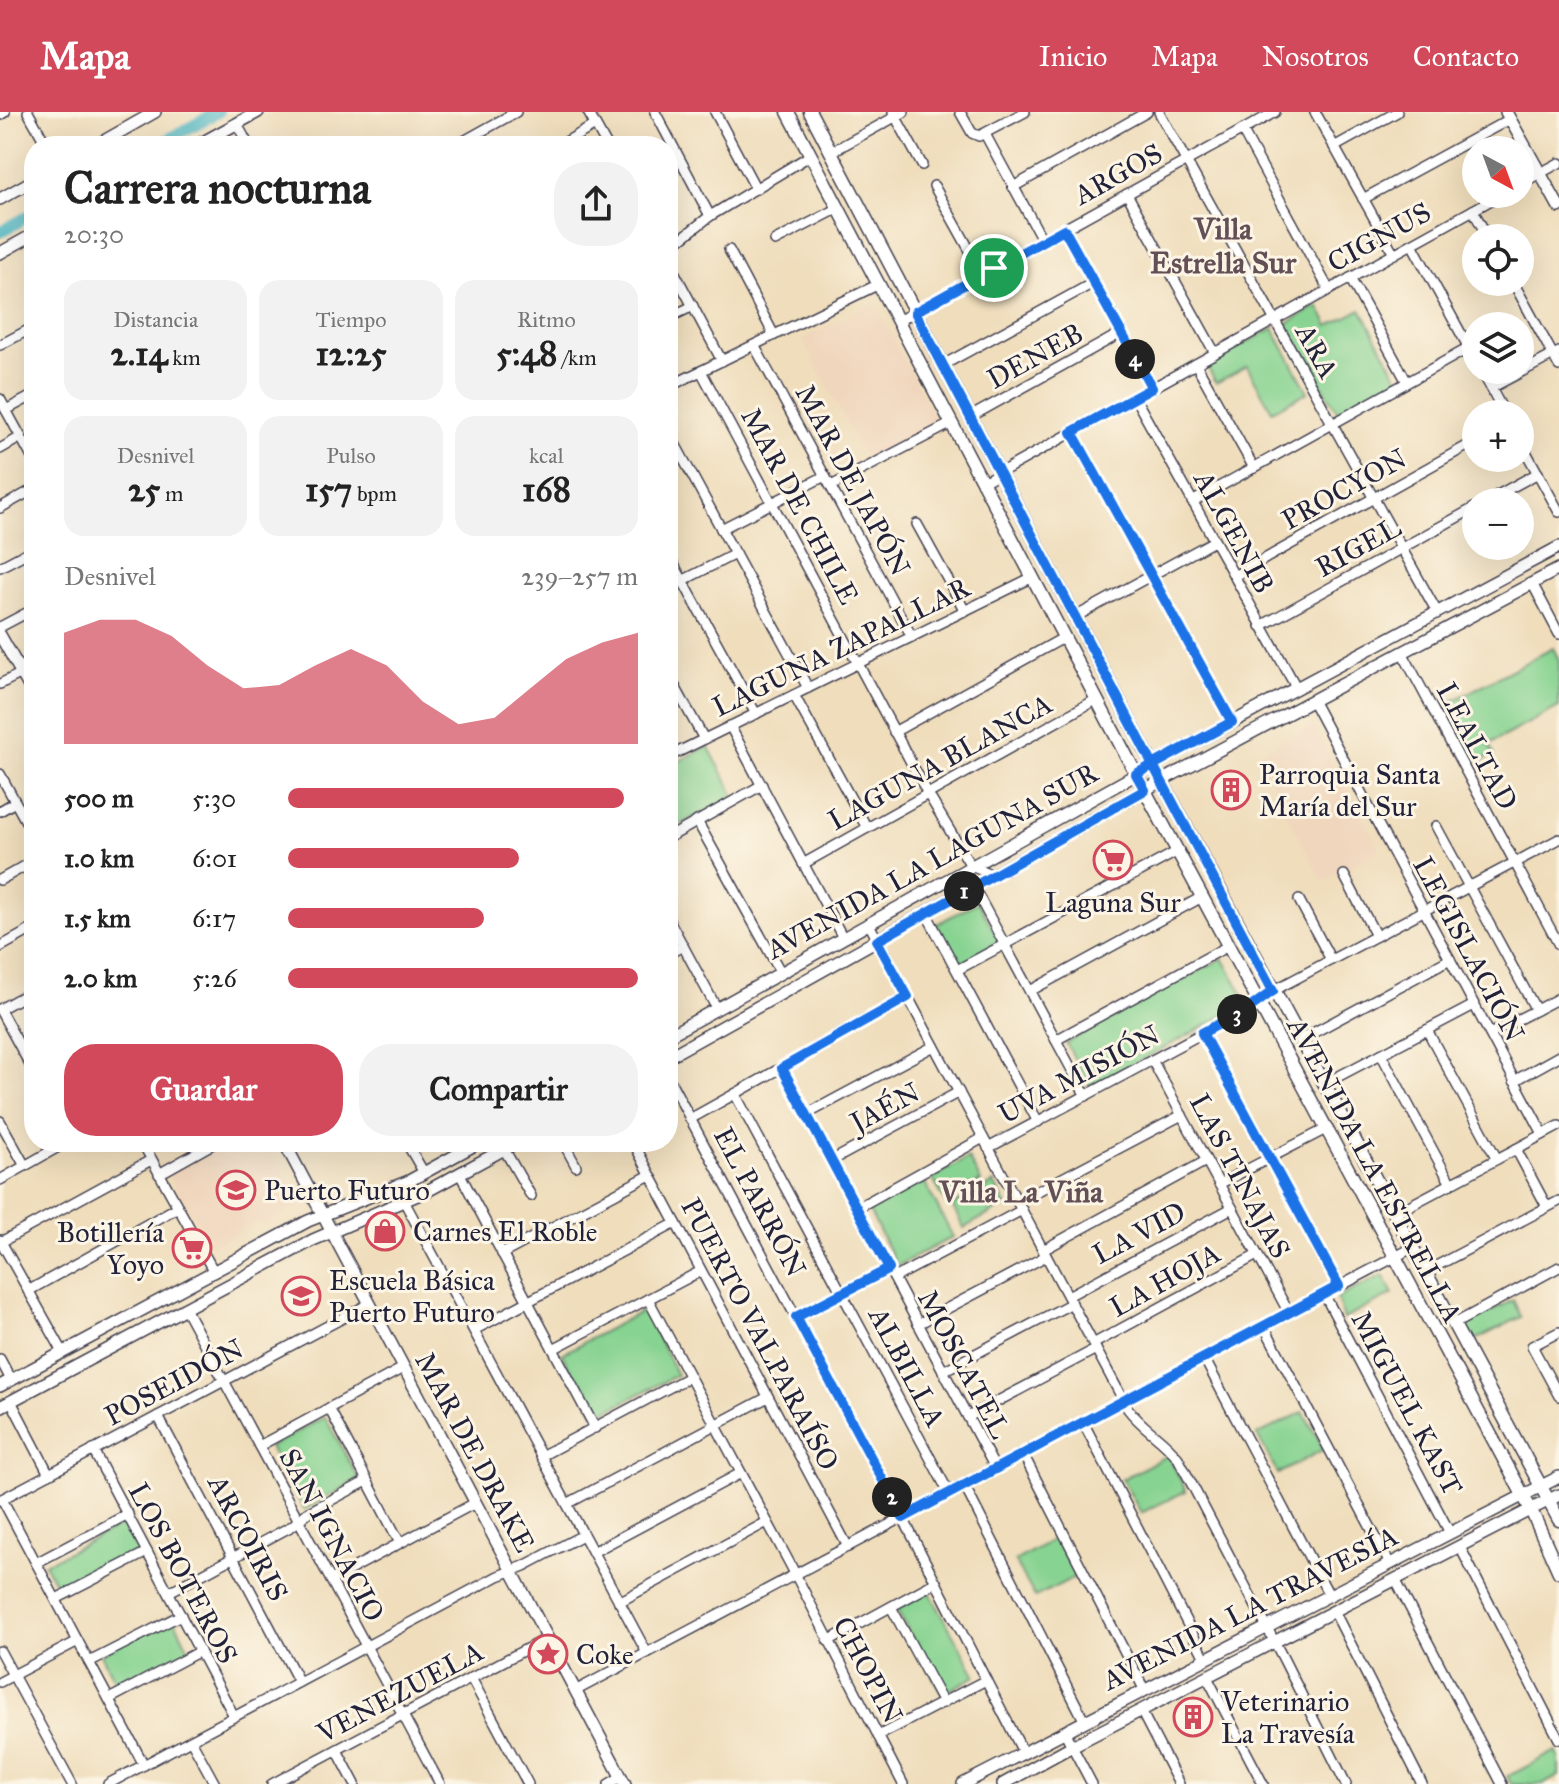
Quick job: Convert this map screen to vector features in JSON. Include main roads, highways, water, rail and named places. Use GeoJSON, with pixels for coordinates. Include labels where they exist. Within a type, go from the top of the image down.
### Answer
{"type":"FeatureCollection","features":[{"type":"Feature","properties":{"kind":"main road","name":"AVENIDA LA ESTRELLA"},"geometry":{"type":"LineString","coordinates":[[788,112],[1136,774],[1531,1510],[1559,1572]]}},
{"type":"Feature","properties":{"kind":"main road","name":"AVENIDA LA ESTRELLA"},"geometry":{"type":"LineString","coordinates":[[810,112],[1273,991],[1541,1486],[1554,1498],[1559,1520]]}},
{"type":"Feature","properties":{"kind":"waterway"},"geometry":{"type":"LineString","coordinates":[[174,136],[218,112]]}},
{"type":"Feature","properties":{"kind":"waterway"},"geometry":{"type":"LineString","coordinates":[[0,232],[24,219]]}},
{"type":"Feature","properties":{"kind":"place","name":"Parroquia Santa María del Sur"},"geometry":{"type":"Point","coordinates":[1231,790]}},
{"type":"Feature","properties":{"kind":"place","name":"Laguna Sur"},"geometry":{"type":"Point","coordinates":[1113,860]}},
{"type":"Feature","properties":{"kind":"place","name":"Puerto Futuro"},"geometry":{"type":"Point","coordinates":[236,1190]}},
{"type":"Feature","properties":{"kind":"place","name":"Carnes El Roble"},"geometry":{"type":"Point","coordinates":[385,1231]}},
{"type":"Feature","properties":{"kind":"place","name":"Botillería Yoyo"},"geometry":{"type":"Point","coordinates":[192,1248]}},
{"type":"Feature","properties":{"kind":"place","name":"Escuela Básica Puerto Futuro"},"geometry":{"type":"Point","coordinates":[301,1296]}},
{"type":"Feature","properties":{"kind":"place","name":"Coke"},"geometry":{"type":"Point","coordinates":[548,1654]}},
{"type":"Feature","properties":{"kind":"place","name":"Veterinario La Travesía"},"geometry":{"type":"Point","coordinates":[1193,1717]}},
{"type":"Feature","properties":{"kind":"district","name":"Villa Estrella Sur"},"geometry":{"type":"Point","coordinates":[1223,246]}},
{"type":"Feature","properties":{"kind":"district","name":"Villa La Viña"},"geometry":{"type":"Point","coordinates":[1021,1192]}}]}
